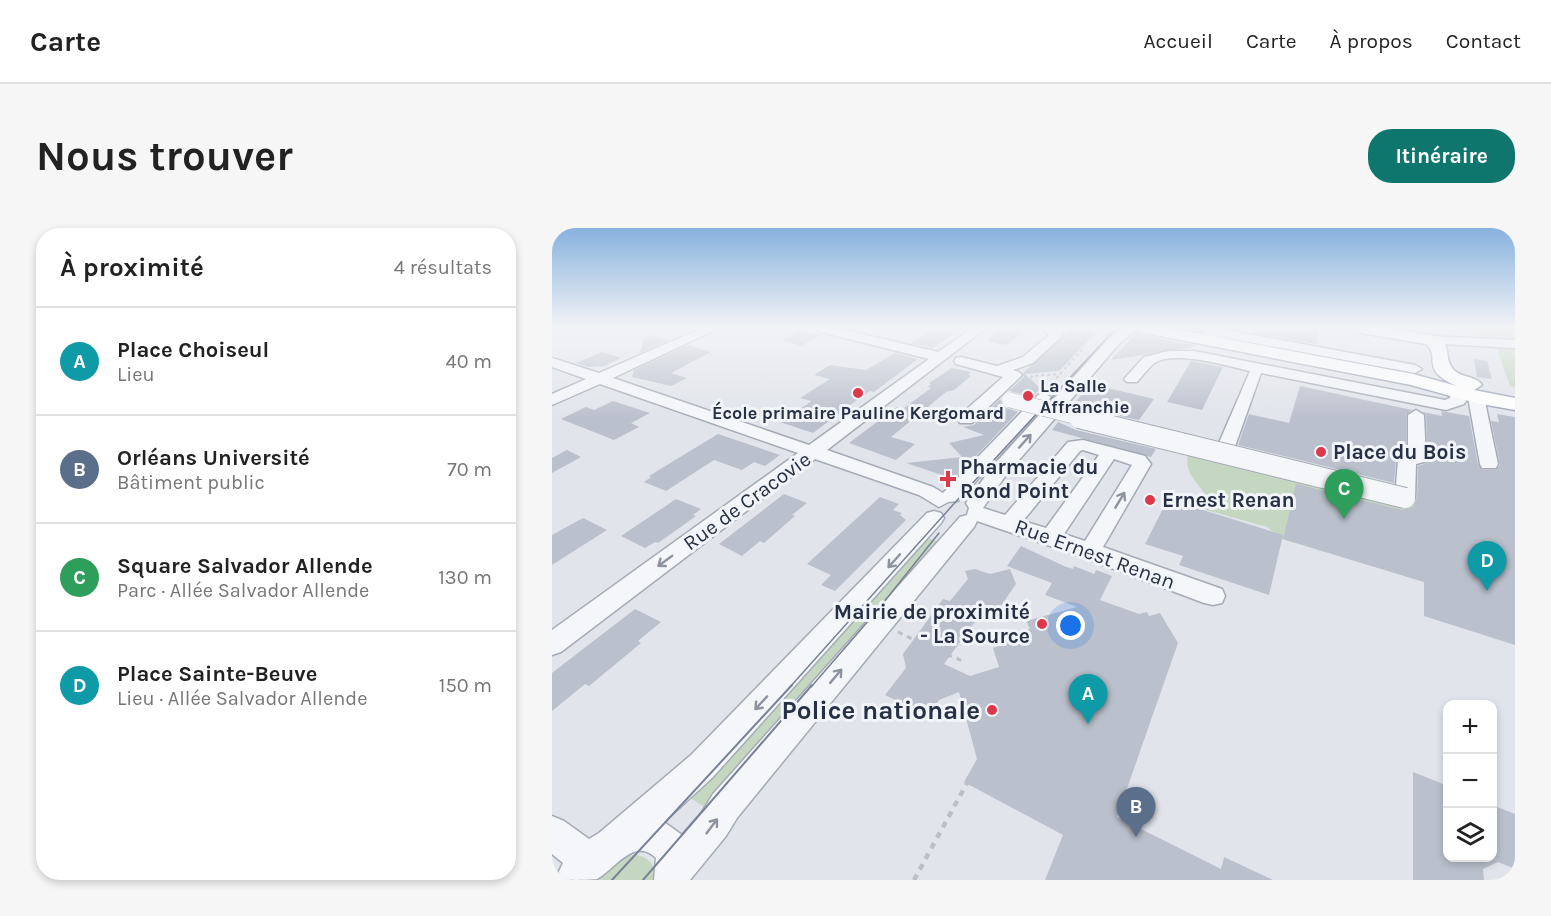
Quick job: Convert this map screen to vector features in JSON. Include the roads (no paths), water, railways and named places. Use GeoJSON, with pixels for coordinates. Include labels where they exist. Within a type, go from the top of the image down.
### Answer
{"type":"FeatureCollection","features":[{"type":"Feature","properties":{"kind":"main road"},"geometry":{"type":"LineString","coordinates":[[1324,358],[1414,375],[1466,394],[1515,404]]}},
{"type":"Feature","properties":{"kind":"main road"},"geometry":{"type":"LineString","coordinates":[[1439,358],[1442,369],[1448,375],[1470,385],[1515,396]]}},
{"type":"Feature","properties":{"kind":"street"},"geometry":{"type":"LineString","coordinates":[[552,400],[643,358]]}},
{"type":"Feature","properties":{"kind":"street","name":"Rue de Cracovie"},"geometry":{"type":"LineString","coordinates":[[552,644],[938,358]]}},
{"type":"Feature","properties":{"kind":"street"},"geometry":{"type":"LineString","coordinates":[[943,358],[949,365],[964,358]]}},
{"type":"Feature","properties":{"kind":"street"},"geometry":{"type":"LineString","coordinates":[[966,419],[991,395],[1007,372],[1030,358]]}},
{"type":"Feature","properties":{"kind":"street"},"geometry":{"type":"LineString","coordinates":[[591,862],[702,766],[941,505],[1080,358]]}},
{"type":"Feature","properties":{"kind":"street"},"geometry":{"type":"LineString","coordinates":[[677,877],[725,806],[973,513],[999,471],[1099,358]]}},
{"type":"Feature","properties":{"kind":"street"},"geometry":{"type":"LineString","coordinates":[[1132,379],[1149,360],[1157,358]]}},
{"type":"Feature","properties":{"kind":"street"},"geometry":{"type":"LineString","coordinates":[[1209,358],[1257,366],[1446,405],[1458,401],[1466,394],[1489,464]]}},
{"type":"Feature","properties":{"kind":"street"},"geometry":{"type":"LineString","coordinates":[[961,361],[1007,372]]}},
{"type":"Feature","properties":{"kind":"street"},"geometry":{"type":"LineString","coordinates":[[552,362],[926,491],[941,505]]}},
{"type":"Feature","properties":{"kind":"street"},"geometry":{"type":"LineString","coordinates":[[1414,375],[1438,380],[1442,369]]}},
{"type":"Feature","properties":{"kind":"street"},"geometry":{"type":"LineString","coordinates":[[1224,452],[1254,374]]}},
{"type":"Feature","properties":{"kind":"street"},"geometry":{"type":"LineString","coordinates":[[991,395],[1405,497],[1407,460],[1417,458],[1416,415]]}},
{"type":"Feature","properties":{"kind":"street"},"geometry":{"type":"LineString","coordinates":[[1010,524],[1074,446],[1083,445],[1138,460],[1142,464],[1090,551]]}},
{"type":"Feature","properties":{"kind":"street"},"geometry":{"type":"LineString","coordinates":[[1051,537],[1110,452]]}},
{"type":"Feature","properties":{"kind":"street"},"geometry":{"type":"LineString","coordinates":[[941,505],[968,497],[973,513]]}},
{"type":"Feature","properties":{"kind":"street"},"geometry":{"type":"LineString","coordinates":[[941,505],[939,522],[952,525],[973,513]]}},
{"type":"Feature","properties":{"kind":"street","name":"Rue Ernest Renan"},"geometry":{"type":"LineString","coordinates":[[973,513],[1051,537],[1213,596]]}},
{"type":"Feature","properties":{"kind":"street"},"geometry":{"type":"LineString","coordinates":[[552,833],[591,862]]}},
{"type":"Feature","properties":{"kind":"street"},"geometry":{"type":"LineString","coordinates":[[591,862],[641,835],[660,838],[670,849],[674,858],[677,877]]}},
{"type":"Feature","properties":{"kind":"tram line"},"geometry":{"type":"LineString","coordinates":[[790,687],[1088,358]]}},
{"type":"Feature","properties":{"kind":"tram line"},"geometry":{"type":"LineString","coordinates":[[811,687],[876,612],[939,533]]}},
{"type":"Feature","properties":{"kind":"tram line"},"geometry":{"type":"LineString","coordinates":[[612,880],[792,685]]}},
{"type":"Feature","properties":{"kind":"tram line"},"geometry":{"type":"LineString","coordinates":[[643,880],[812,685]]}},
{"type":"Feature","properties":{"kind":"place","name":"École primaire Pauline Kergomard"},"geometry":{"type":"Point","coordinates":[858,393]}},
{"type":"Feature","properties":{"kind":"place","name":"La Salle Affranchie"},"geometry":{"type":"Point","coordinates":[1028,396]}},
{"type":"Feature","properties":{"kind":"place","name":"Place du Bois"},"geometry":{"type":"Point","coordinates":[1321,452]}},
{"type":"Feature","properties":{"kind":"place","name":"Pharmacie du Rond Point"},"geometry":{"type":"Point","coordinates":[948,479]}},
{"type":"Feature","properties":{"kind":"place","name":"Ernest Renan"},"geometry":{"type":"Point","coordinates":[1150,500]}},
{"type":"Feature","properties":{"kind":"place","name":"Square Salvador Allende"},"geometry":{"type":"Point","coordinates":[1344,519]}},
{"type":"Feature","properties":{"kind":"place","name":"Place Sainte-Beuve"},"geometry":{"type":"Point","coordinates":[1487,591]}},
{"type":"Feature","properties":{"kind":"place","name":"Mairie de proximité - La Source"},"geometry":{"type":"Point","coordinates":[1042,624]}},
{"type":"Feature","properties":{"kind":"place","name":"Police nationale"},"geometry":{"type":"Point","coordinates":[992,710]}},
{"type":"Feature","properties":{"kind":"place","name":"Place Choiseul"},"geometry":{"type":"Point","coordinates":[1088,724]}},
{"type":"Feature","properties":{"kind":"place","name":"Orléans Université"},"geometry":{"type":"Point","coordinates":[1136,837]}}]}
